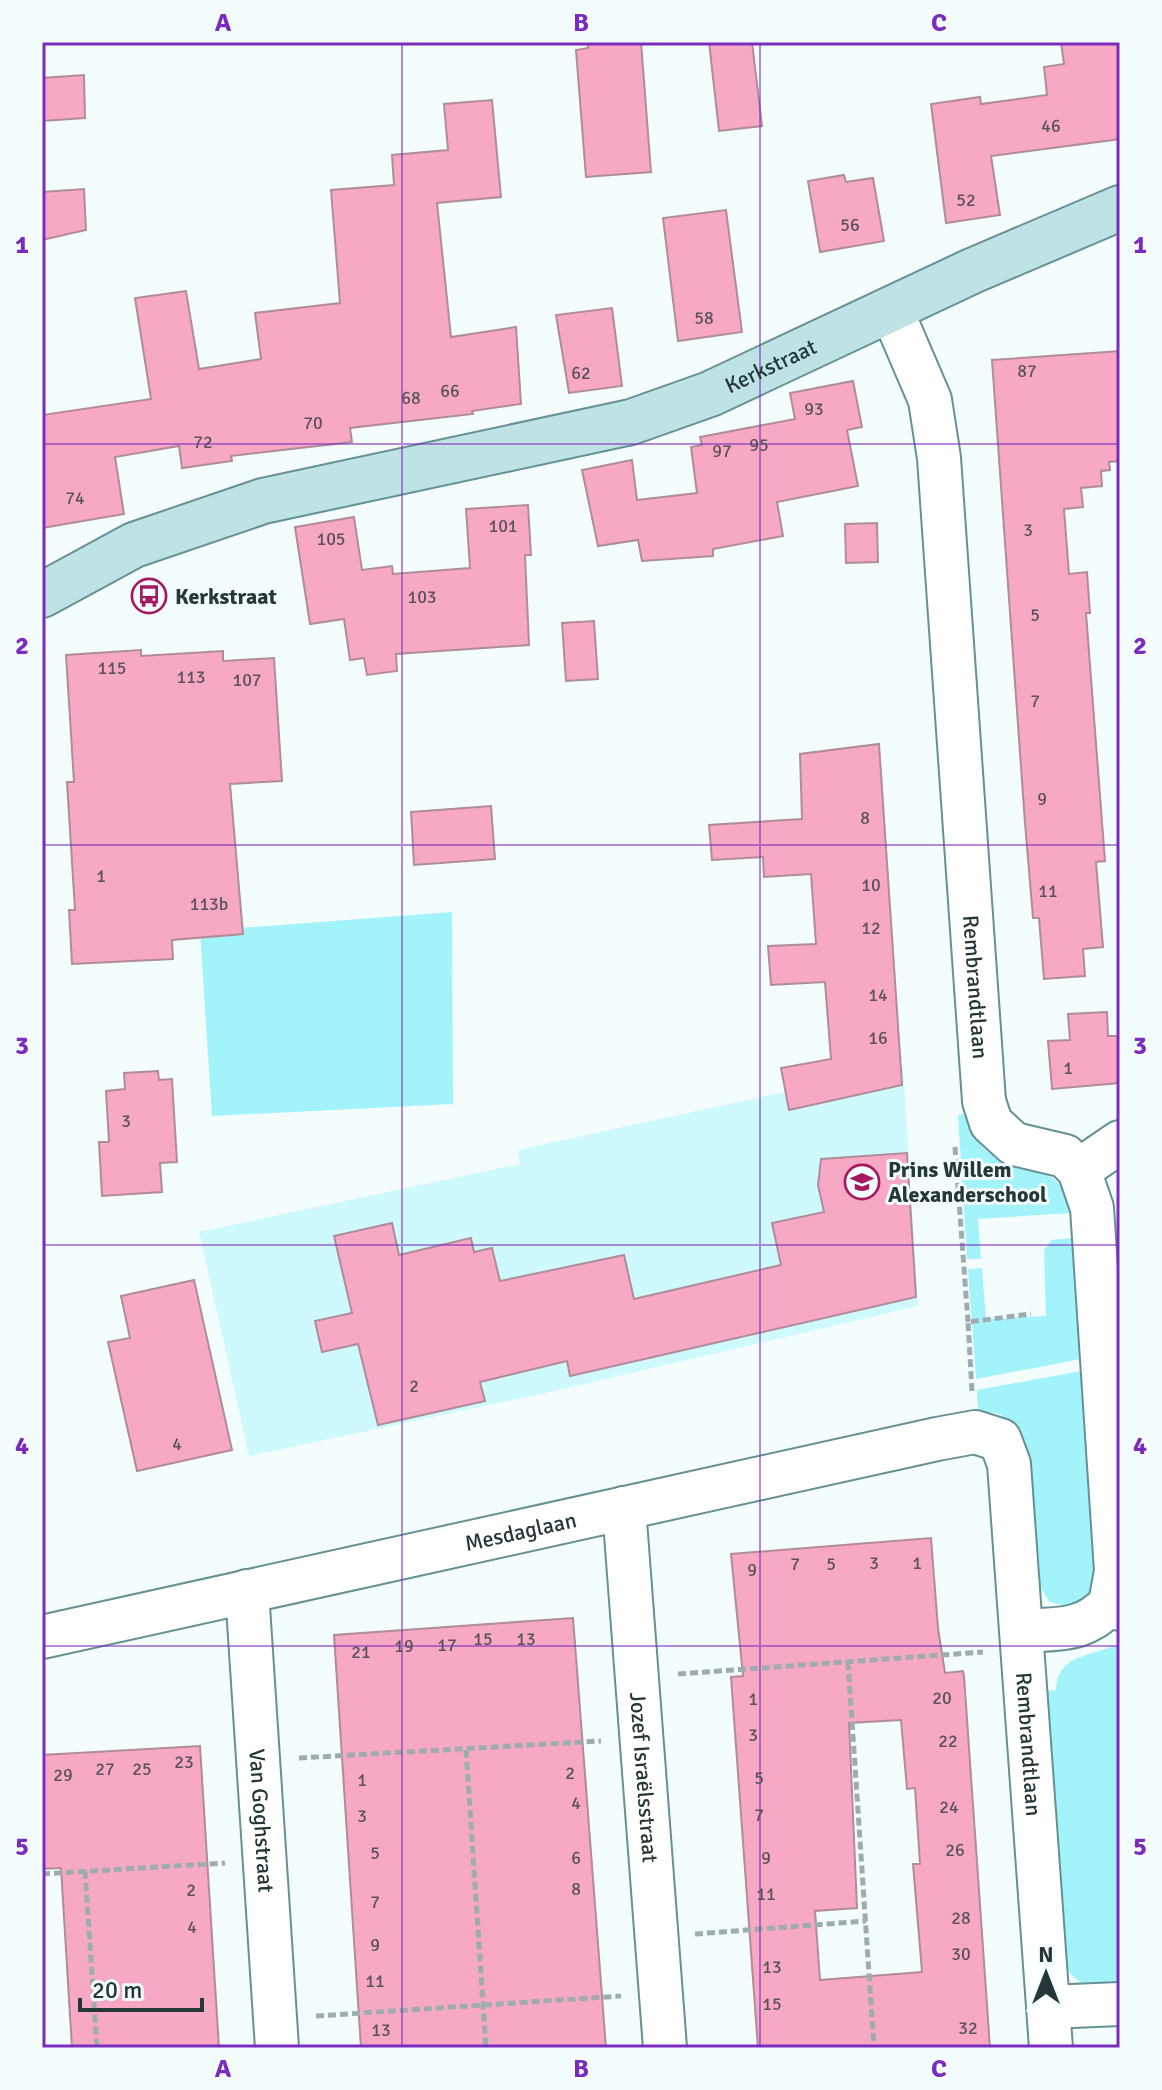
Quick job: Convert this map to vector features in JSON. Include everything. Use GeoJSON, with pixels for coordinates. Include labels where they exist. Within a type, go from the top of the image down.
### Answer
{"type":"FeatureCollection","features":[{"type":"Feature","properties":{"kind":"street","name":"Kerkstraat"},"geometry":{"type":"LineString","coordinates":[[42,595],[134,545],[263,501],[631,422],[710,394],[891,309],[1120,208]]}},
{"type":"Feature","properties":{"kind":"street","name":"Rembrandtlaan"},"geometry":{"type":"LineString","coordinates":[[891,309],[930,400],[939,458],[984,1101],[991,1123],[1014,1144],[1065,1156],[1079,1170]]}},
{"type":"Feature","properties":{"kind":"street"},"geometry":{"type":"LineString","coordinates":[[1022,1640],[1079,1627],[1115,1607],[1116,1571],[1092,1208],[1079,1170],[1120,1142]]}},
{"type":"Feature","properties":{"kind":"street","name":"Rembrandtlaan"},"geometry":{"type":"LineString","coordinates":[[987,1436],[1009,1464],[1051,2048]]}},
{"type":"Feature","properties":{"kind":"street","name":"Mesdaglaan"},"geometry":{"type":"LineString","coordinates":[[42,1637],[624,1508],[987,1436]]}},
{"type":"Feature","properties":{"kind":"street","name":"Jozef Israëlsstraat"},"geometry":{"type":"LineString","coordinates":[[624,1508],[665,2048]]}},
{"type":"Feature","properties":{"kind":"street","name":"Van Goghstraat"},"geometry":{"type":"LineString","coordinates":[[247,1591],[276,2033]]}},
{"type":"Feature","properties":{"kind":"street"},"geometry":{"type":"LineString","coordinates":[[1048,2007],[1120,2004]]}},
{"type":"Feature","properties":{"kind":"path"},"geometry":{"type":"LineString","coordinates":[[955,1142],[968,1322],[987,1436]]}},
{"type":"Feature","properties":{"kind":"path"},"geometry":{"type":"LineString","coordinates":[[968,1322],[1031,1314]]}},
{"type":"Feature","properties":{"kind":"path"},"geometry":{"type":"LineString","coordinates":[[637,1677],[848,1662],[1022,1640]]}},
{"type":"Feature","properties":{"kind":"path"},"geometry":{"type":"LineString","coordinates":[[848,1662],[874,2048]]}},
{"type":"Feature","properties":{"kind":"path"},"geometry":{"type":"LineString","coordinates":[[258,1760],[641,1739]]}},
{"type":"Feature","properties":{"kind":"path"},"geometry":{"type":"LineString","coordinates":[[466,1750],[486,2048]]}},
{"type":"Feature","properties":{"kind":"path"},"geometry":{"type":"LineString","coordinates":[[42,1874],[265,1860]]}},
{"type":"Feature","properties":{"kind":"path"},"geometry":{"type":"LineString","coordinates":[[85,1871],[97,2048]]}},
{"type":"Feature","properties":{"kind":"path"},"geometry":{"type":"LineString","coordinates":[[656,1937],[866,1921]]}},
{"type":"Feature","properties":{"kind":"path"},"geometry":{"type":"LineString","coordinates":[[276,2033],[483,2006],[660,1994]]}},
{"type":"Feature","properties":{"kind":"shaded area"},"geometry":{"type":"Polygon","coordinates":[[[452,912],[453,1104],[212,1116],[200,931],[452,912]]]}},
{"type":"Feature","properties":{"kind":"shaded area"},"geometry":{"type":"Polygon","coordinates":[[[903,1066],[918,1306],[541,1394],[249,1456],[199,1232],[520,1164],[518,1150],[903,1066]]]}},
{"type":"Feature","properties":{"kind":"shaded area"},"geometry":{"type":"Polygon","coordinates":[[[966,1114],[975,1138],[989,1153],[1053,1179],[1065,1192],[1071,1213],[978,1219],[981,1259],[967,1259],[958,1115],[966,1114]]]}},
{"type":"Feature","properties":{"kind":"shaded area"},"geometry":{"type":"Polygon","coordinates":[[[1072,1238],[1081,1359],[976,1379],[968,1269],[982,1268],[986,1319],[1046,1316],[1044,1250],[1052,1240],[1072,1238]]]}},
{"type":"Feature","properties":{"kind":"shaded area"},"geometry":{"type":"Polygon","coordinates":[[[1082,1371],[1097,1578],[1090,1597],[1070,1607],[1050,1602],[1036,1582],[1023,1436],[1000,1414],[978,1410],[977,1390],[1082,1371]]]}},
{"type":"Feature","properties":{"kind":"shaded area"},"geometry":{"type":"Polygon","coordinates":[[[1120,1645],[1120,1990],[1085,1985],[1067,1969],[1063,1959],[1044,1691],[1056,1690],[1062,1669],[1069,1663],[1120,1645]]]}},
{"type":"Feature","properties":{"kind":"building"},"geometry":{"type":"Polygon","coordinates":[[[588,42],[641,42],[651,172],[586,177],[576,50],[588,48],[588,42]]]}},
{"type":"Feature","properties":{"kind":"building"},"geometry":{"type":"Polygon","coordinates":[[[709,42],[752,42],[762,126],[719,131],[709,42]]]}},
{"type":"Feature","properties":{"kind":"building"},"geometry":{"type":"Polygon","coordinates":[[[1061,42],[1120,42],[1120,139],[991,156],[1000,215],[946,223],[931,104],[980,97],[981,104],[1047,95],[1044,67],[1064,64],[1061,42]]]}},
{"type":"Feature","properties":{"kind":"building"},"geometry":{"type":"Polygon","coordinates":[[[84,75],[85,118],[42,121],[42,78],[84,75]]]}},
{"type":"Feature","properties":{"kind":"building"},"geometry":{"type":"Polygon","coordinates":[[[492,100],[501,197],[437,203],[451,337],[516,327],[521,404],[472,411],[473,414],[350,428],[352,442],[231,456],[232,461],[182,468],[179,446],[115,457],[124,514],[42,528],[42,415],[151,399],[135,298],[186,291],[199,369],[261,359],[255,313],[340,303],[331,190],[394,185],[392,155],[448,150],[444,104],[492,100]]]}},
{"type":"Feature","properties":{"kind":"building"},"geometry":{"type":"Polygon","coordinates":[[[844,175],[846,182],[873,178],[884,241],[820,252],[808,181],[844,175]]]}},
{"type":"Feature","properties":{"kind":"building"},"geometry":{"type":"Polygon","coordinates":[[[84,189],[86,230],[42,240],[42,192],[84,189]]]}},
{"type":"Feature","properties":{"kind":"building"},"geometry":{"type":"Polygon","coordinates":[[[726,210],[742,332],[678,341],[663,218],[726,210]]]}},
{"type":"Feature","properties":{"kind":"building"},"geometry":{"type":"Polygon","coordinates":[[[612,308],[622,386],[569,393],[556,315],[612,308]]]}},
{"type":"Feature","properties":{"kind":"building"},"geometry":{"type":"Polygon","coordinates":[[[1120,351],[1120,461],[1109,462],[1110,470],[1101,471],[1102,486],[1081,488],[1083,507],[1064,509],[1069,574],[1087,572],[1090,613],[1086,613],[1105,861],[1096,862],[1103,947],[1083,949],[1085,976],[1044,979],[1039,918],[1033,918],[1025,823],[992,360],[1120,351]]]}},
{"type":"Feature","properties":{"kind":"building"},"geometry":{"type":"Polygon","coordinates":[[[853,381],[862,427],[847,430],[858,486],[777,502],[783,536],[713,549],[713,556],[642,561],[638,540],[598,546],[582,470],[632,460],[637,500],[697,493],[691,447],[702,445],[700,437],[795,419],[790,393],[853,381]]]}},
{"type":"Feature","properties":{"kind":"building"},"geometry":{"type":"Polygon","coordinates":[[[528,505],[531,555],[525,555],[529,645],[396,654],[397,671],[367,675],[364,658],[350,660],[344,619],[310,624],[295,527],[354,517],[362,570],[392,566],[393,574],[470,568],[466,509],[528,505]]]}},
{"type":"Feature","properties":{"kind":"building"},"geometry":{"type":"Polygon","coordinates":[[[877,523],[878,562],[846,563],[845,524],[877,523]]]}},
{"type":"Feature","properties":{"kind":"building"},"geometry":{"type":"Polygon","coordinates":[[[594,621],[598,679],[566,681],[562,623],[594,621]]]}},
{"type":"Feature","properties":{"kind":"building"},"geometry":{"type":"Polygon","coordinates":[[[141,650],[141,656],[223,651],[223,661],[274,658],[282,781],[230,784],[243,934],[172,940],[173,959],[72,964],[69,910],[75,910],[67,782],[74,782],[66,655],[141,650]]]}},
{"type":"Feature","properties":{"kind":"building"},"geometry":{"type":"Polygon","coordinates":[[[879,744],[902,1085],[789,1110],[781,1068],[831,1059],[825,982],[771,985],[768,946],[816,944],[811,874],[764,877],[763,857],[712,860],[709,825],[802,819],[800,754],[879,744]]]}},
{"type":"Feature","properties":{"kind":"building"},"geometry":{"type":"Polygon","coordinates":[[[491,806],[495,859],[414,865],[411,812],[491,806]]]}},
{"type":"Feature","properties":{"kind":"building"},"geometry":{"type":"Polygon","coordinates":[[[1107,1012],[1108,1036],[1120,1036],[1120,1083],[1052,1089],[1048,1041],[1070,1040],[1068,1014],[1107,1012]]]}},
{"type":"Feature","properties":{"kind":"building"},"geometry":{"type":"Polygon","coordinates":[[[158,1071],[159,1080],[172,1079],[177,1162],[160,1163],[162,1192],[102,1196],[99,1142],[109,1142],[106,1091],[125,1089],[124,1073],[158,1071]]]}},
{"type":"Feature","properties":{"kind":"building"},"geometry":{"type":"Polygon","coordinates":[[[907,1153],[916,1297],[570,1376],[567,1361],[480,1382],[485,1401],[378,1425],[358,1344],[322,1352],[315,1321],[352,1313],[334,1236],[392,1223],[399,1255],[471,1238],[474,1252],[492,1248],[500,1281],[624,1255],[634,1299],[781,1265],[772,1223],[824,1212],[818,1185],[821,1159],[907,1153]]]}},
{"type":"Feature","properties":{"kind":"building"},"geometry":{"type":"Polygon","coordinates":[[[194,1280],[232,1450],[137,1471],[108,1342],[130,1338],[121,1296],[194,1280]]]}},
{"type":"Feature","properties":{"kind":"building"},"geometry":{"type":"Polygon","coordinates":[[[931,1538],[945,1673],[963,1671],[964,1676],[990,2048],[758,2048],[731,1677],[743,1676],[731,1554],[931,1538]],[[901,1720],[849,1723],[857,1908],[815,1911],[820,1980],[922,1972],[913,1864],[920,1864],[915,1788],[907,1789],[901,1720]]]}},
{"type":"Feature","properties":{"kind":"building"},"geometry":{"type":"Polygon","coordinates":[[[573,1618],[606,2048],[361,2048],[334,1635],[573,1618]]]}},
{"type":"Feature","properties":{"kind":"building"},"geometry":{"type":"Polygon","coordinates":[[[200,1746],[219,2048],[72,2048],[61,1868],[42,1869],[42,1755],[200,1746]]]}},
{"type":"Feature","properties":{"kind":"place","name":"Kerkstraat"},"geometry":{"type":"Point","coordinates":[149,596]}},
{"type":"Feature","properties":{"kind":"place","name":"Prins Willem Alexanderschool"},"geometry":{"type":"Point","coordinates":[862,1182]}}]}
